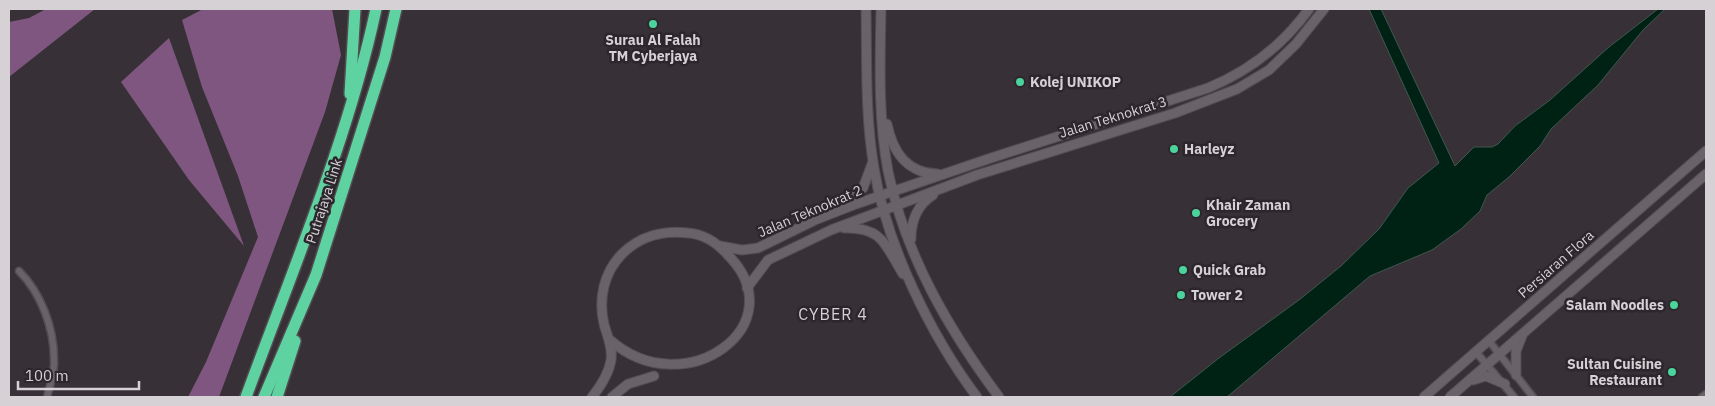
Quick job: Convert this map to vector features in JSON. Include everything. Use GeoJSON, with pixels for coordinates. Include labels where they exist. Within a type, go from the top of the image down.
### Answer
{"type":"FeatureCollection","features":[{"type":"Feature","properties":{"kind":"highway"},"geometry":{"type":"LineString","coordinates":[[350,113],[354,9]]}},
{"type":"Feature","properties":{"kind":"highway","name":"Putrajaya Link"},"geometry":{"type":"LineString","coordinates":[[246,397],[350,113],[376,9]]}},
{"type":"Feature","properties":{"kind":"highway","name":"Putrajaya Link"},"geometry":{"type":"LineString","coordinates":[[264,397],[316,275],[386,57],[396,9]]}},
{"type":"Feature","properties":{"kind":"highway"},"geometry":{"type":"LineString","coordinates":[[277,397],[316,275]]}},
{"type":"Feature","properties":{"kind":"main road"},"geometry":{"type":"LineString","coordinates":[[866,9],[869,125],[873,159],[884,211],[917,295]]}},
{"type":"Feature","properties":{"kind":"main road"},"geometry":{"type":"LineString","coordinates":[[881,9],[881,92],[884,144],[893,192],[911,244],[947,322],[999,397]]}},
{"type":"Feature","properties":{"kind":"main road","name":"Jalan Teknokrat 3"},"geometry":{"type":"LineString","coordinates":[[880,197],[1078,129],[1181,98],[1227,80],[1269,52],[1301,21],[1309,9]]}},
{"type":"Feature","properties":{"kind":"main road","name":"Jalan Teknokrat 3"},"geometry":{"type":"LineString","coordinates":[[884,211],[1034,156],[1175,113],[1237,90],[1269,70],[1296,44],[1324,9]]}},
{"type":"Feature","properties":{"kind":"main road"},"geometry":{"type":"LineString","coordinates":[[881,92],[890,139],[897,155],[907,164],[920,171],[944,174]]}},
{"type":"Feature","properties":{"kind":"main road","name":"Persiaran Flora"},"geometry":{"type":"LineString","coordinates":[[1424,397],[1706,150]]}},
{"type":"Feature","properties":{"kind":"main road"},"geometry":{"type":"LineString","coordinates":[[833,213],[849,203],[863,188],[873,159]]}},
{"type":"Feature","properties":{"kind":"main road"},"geometry":{"type":"LineString","coordinates":[[1450,397],[1706,174]]}},
{"type":"Feature","properties":{"kind":"main road"},"geometry":{"type":"LineString","coordinates":[[911,244],[911,228],[917,213],[927,198],[943,188]]}},
{"type":"Feature","properties":{"kind":"main road","name":"Jalan Teknokrat 2"},"geometry":{"type":"LineString","coordinates":[[720,246],[742,250],[758,248],[833,213],[880,197]]}},
{"type":"Feature","properties":{"kind":"main road","name":"Jalan Teknokrat 2"},"geometry":{"type":"LineString","coordinates":[[747,288],[768,260],[837,228],[884,211]]}},
{"type":"Feature","properties":{"kind":"main road"},"geometry":{"type":"LineString","coordinates":[[837,228],[860,228],[875,233],[882,238],[917,295],[954,364],[977,397]]}},
{"type":"Feature","properties":{"kind":"main road"},"geometry":{"type":"LineString","coordinates":[[592,397],[604,380],[611,361],[610,340],[605,325],[602,294],[610,272],[622,254],[647,237],[677,231],[692,233],[720,246],[734,260],[747,288],[749,308],[746,327],[738,344],[726,359]]}},
{"type":"Feature","properties":{"kind":"main road"},"geometry":{"type":"LineString","coordinates":[[1516,375],[1516,351],[1523,334]]}},
{"type":"Feature","properties":{"kind":"main road"},"geometry":{"type":"LineString","coordinates":[[610,340],[624,357],[638,368],[659,377],[628,384],[612,397]]}},
{"type":"Feature","properties":{"kind":"main road"},"geometry":{"type":"LineString","coordinates":[[1458,389],[1483,376],[1504,384]]}},
{"type":"Feature","properties":{"kind":"street"},"geometry":{"type":"LineString","coordinates":[[19,271],[34,289],[48,324],[55,361],[47,397]]}},
{"type":"Feature","properties":{"kind":"street"},"geometry":{"type":"LineString","coordinates":[[1489,341],[1533,397]]}},
{"type":"Feature","properties":{"kind":"street"},"geometry":{"type":"LineString","coordinates":[[1476,352],[1514,397]]}},
{"type":"Feature","properties":{"kind":"street"},"geometry":{"type":"LineString","coordinates":[[1702,397],[1706,394]]}},
{"type":"Feature","properties":{"kind":"shaded area"},"geometry":{"type":"Polygon","coordinates":[[[46,9],[95,9],[9,77],[9,22],[29,18],[46,9]]]}},
{"type":"Feature","properties":{"kind":"shaded area"},"geometry":{"type":"Polygon","coordinates":[[[203,9],[332,9],[341,55],[325,112],[219,397],[188,397],[206,362],[258,237],[238,176],[202,87],[182,20],[203,9]]]}},
{"type":"Feature","properties":{"kind":"shaded area"},"geometry":{"type":"Polygon","coordinates":[[[1369,9],[1381,9],[1455,166],[1474,147],[1492,147],[1498,144],[1515,126],[1550,100],[1609,47],[1658,9],[1665,9],[1643,30],[1598,85],[1551,129],[1540,146],[1509,177],[1487,195],[1480,211],[1461,229],[1432,250],[1370,276],[1227,397],[1170,397],[1341,266],[1379,229],[1408,188],[1439,163],[1369,9]]]}},
{"type":"Feature","properties":{"kind":"shaded area"},"geometry":{"type":"Polygon","coordinates":[[[169,38],[244,246],[189,180],[121,82],[169,38]]]}},
{"type":"Feature","properties":{"kind":"place","name":"Surau Al Falah TM Cyberjaya"},"geometry":{"type":"Point","coordinates":[653,24]}},
{"type":"Feature","properties":{"kind":"place","name":"Kolej UNIKOP"},"geometry":{"type":"Point","coordinates":[1020,82]}},
{"type":"Feature","properties":{"kind":"place","name":"Harleyz"},"geometry":{"type":"Point","coordinates":[1174,149]}},
{"type":"Feature","properties":{"kind":"place","name":"Khair Zaman Grocery"},"geometry":{"type":"Point","coordinates":[1196,213]}},
{"type":"Feature","properties":{"kind":"place","name":"Quick Grab"},"geometry":{"type":"Point","coordinates":[1183,270]}},
{"type":"Feature","properties":{"kind":"place","name":"Tower 2"},"geometry":{"type":"Point","coordinates":[1181,295]}},
{"type":"Feature","properties":{"kind":"place","name":"Salam Noodles"},"geometry":{"type":"Point","coordinates":[1674,305]}},
{"type":"Feature","properties":{"kind":"place","name":"Sultan Cuisine Restaurant"},"geometry":{"type":"Point","coordinates":[1672,372]}},
{"type":"Feature","properties":{"kind":"district","name":"CYBER 4"},"geometry":{"type":"Point","coordinates":[833,314]}}]}
